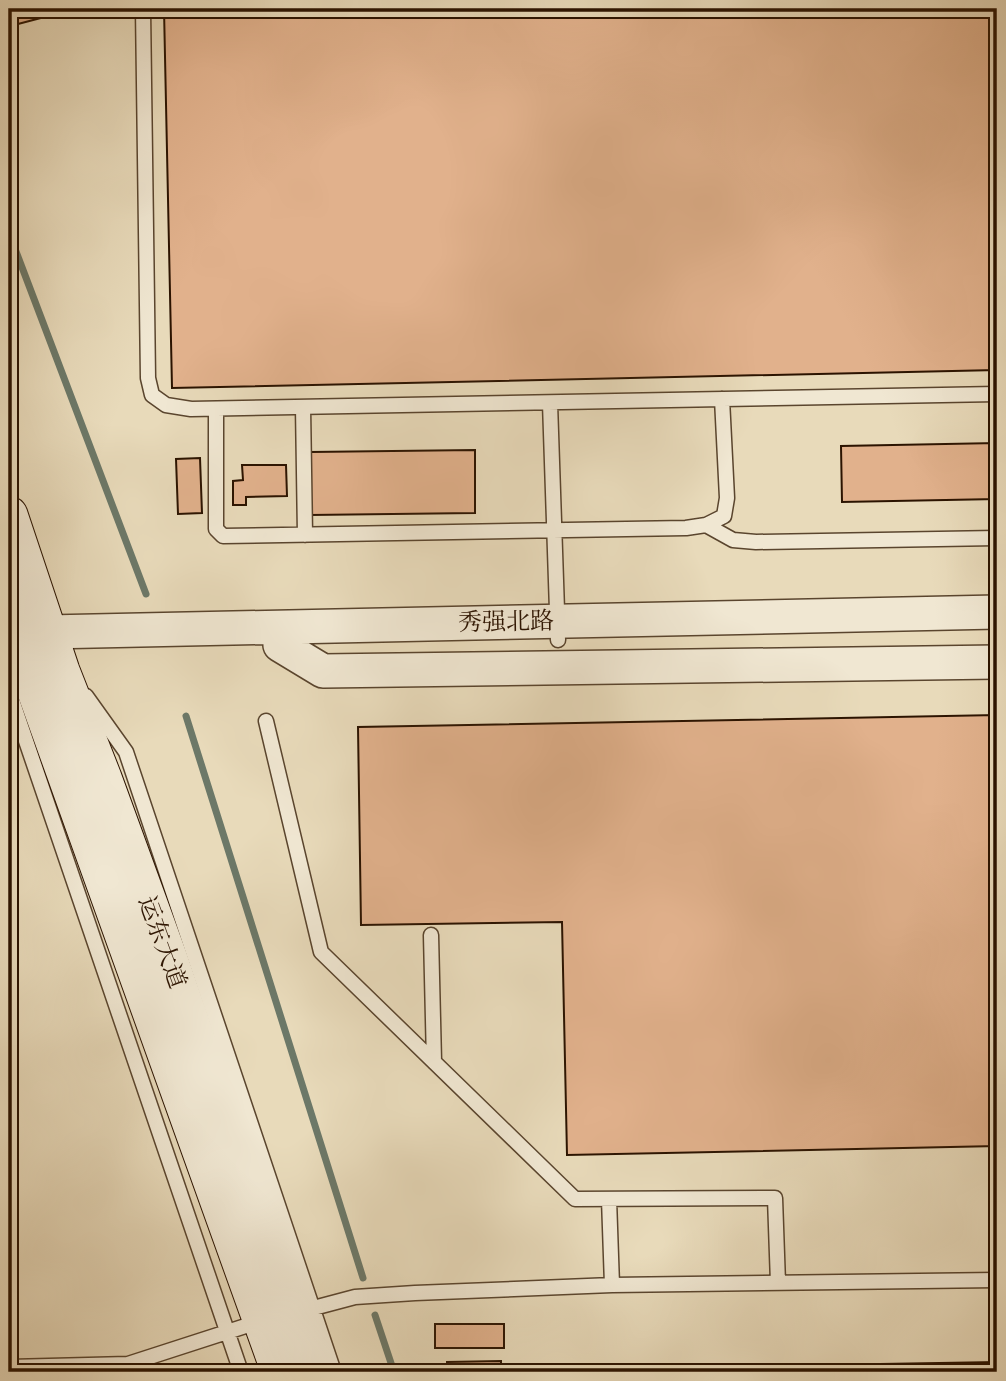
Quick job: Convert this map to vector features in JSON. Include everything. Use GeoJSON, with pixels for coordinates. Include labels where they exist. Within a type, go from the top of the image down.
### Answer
{"type":"FeatureCollection","features":[{"type":"Feature","properties":{"kind":"main road","name":"运东大道"},"geometry":{"type":"LineString","coordinates":[[9,515],[23,651],[273,1318],[280,1372]]}},
{"type":"Feature","properties":{"kind":"main road","name":"运东大道"},"geometry":{"type":"LineString","coordinates":[[273,1318],[310,1372]]}},
{"type":"Feature","properties":{"kind":"street","name":"秀强北路"},"geometry":{"type":"LineString","coordinates":[[23,651],[997,612]]}},
{"type":"Feature","properties":{"kind":"street","name":"秀强北路"},"geometry":{"type":"LineString","coordinates":[[23,651],[280,645],[558,630],[997,632]]}},
{"type":"Feature","properties":{"kind":"street"},"geometry":{"type":"LineString","coordinates":[[280,645],[323,671],[997,662]]}},
{"type":"Feature","properties":{"kind":"lane"},"geometry":{"type":"LineString","coordinates":[[143,9],[148,378],[152,395],[166,405],[216,409],[997,394]]}},
{"type":"Feature","properties":{"kind":"lane"},"geometry":{"type":"LineString","coordinates":[[216,409],[216,529],[223,536],[555,532],[686,528],[706,524],[724,516],[727,498],[722,399]]}},
{"type":"Feature","properties":{"kind":"lane"},"geometry":{"type":"LineString","coordinates":[[550,403],[558,630]]}},
{"type":"Feature","properties":{"kind":"lane"},"geometry":{"type":"LineString","coordinates":[[303,407],[305,535]]}},
{"type":"Feature","properties":{"kind":"lane"},"geometry":{"type":"LineString","coordinates":[[706,524],[733,540],[756,542],[997,538]]}},
{"type":"Feature","properties":{"kind":"lane"},"geometry":{"type":"LineString","coordinates":[[23,651],[126,752],[273,1318],[241,1372]]}},
{"type":"Feature","properties":{"kind":"lane"},"geometry":{"type":"LineString","coordinates":[[9,691],[273,1318],[334,1372]]}},
{"type":"Feature","properties":{"kind":"lane"},"geometry":{"type":"LineString","coordinates":[[266,721],[321,952],[575,1199],[775,1198],[778,1283]]}},
{"type":"Feature","properties":{"kind":"lane"},"geometry":{"type":"LineString","coordinates":[[431,936],[434,1062]]}},
{"type":"Feature","properties":{"kind":"lane"},"geometry":{"type":"LineString","coordinates":[[609,1199],[612,1285]]}},
{"type":"Feature","properties":{"kind":"lane"},"geometry":{"type":"LineString","coordinates":[[9,1367],[128,1364],[273,1318],[355,1297],[612,1285],[997,1280]]}},
{"type":"Feature","properties":{"kind":"building"},"geometry":{"type":"Polygon","coordinates":[[[14,9],[75,9],[18,24],[14,9]]]}},
{"type":"Feature","properties":{"kind":"building"},"geometry":{"type":"Polygon","coordinates":[[[164,9],[997,9],[997,370],[172,388],[164,9]]]}},
{"type":"Feature","properties":{"kind":"building"},"geometry":{"type":"Polygon","coordinates":[[[997,443],[997,499],[842,502],[841,446],[997,443]]]}},
{"type":"Feature","properties":{"kind":"building"},"geometry":{"type":"Polygon","coordinates":[[[475,450],[475,513],[310,515],[310,452],[475,450]]]}},
{"type":"Feature","properties":{"kind":"building"},"geometry":{"type":"Polygon","coordinates":[[[200,458],[202,513],[178,514],[176,459],[200,458]]]}},
{"type":"Feature","properties":{"kind":"building"},"geometry":{"type":"Polygon","coordinates":[[[242,465],[286,465],[287,496],[246,497],[246,505],[233,505],[233,481],[243,480],[242,465]]]}},
{"type":"Feature","properties":{"kind":"building"},"geometry":{"type":"Polygon","coordinates":[[[997,715],[997,1146],[567,1155],[562,922],[361,925],[358,727],[997,715]]]}},
{"type":"Feature","properties":{"kind":"building"},"geometry":{"type":"Polygon","coordinates":[[[435,1324],[504,1324],[504,1348],[435,1348],[435,1324]]]}},
{"type":"Feature","properties":{"kind":"building"},"geometry":{"type":"Polygon","coordinates":[[[501,1361],[501,1372],[447,1372],[447,1362],[501,1361]]]}},
{"type":"Feature","properties":{"kind":"building"},"geometry":{"type":"Polygon","coordinates":[[[997,1362],[997,1372],[595,1372],[595,1369],[997,1362]]]}},
{"type":"Feature","properties":{"kind":"waterway"},"geometry":{"type":"LineString","coordinates":[[9,233],[146,594]]}},
{"type":"Feature","properties":{"kind":"waterway"},"geometry":{"type":"LineString","coordinates":[[186,716],[363,1278]]}},
{"type":"Feature","properties":{"kind":"waterway"},"geometry":{"type":"LineString","coordinates":[[375,1315],[394,1372]]}}]}
